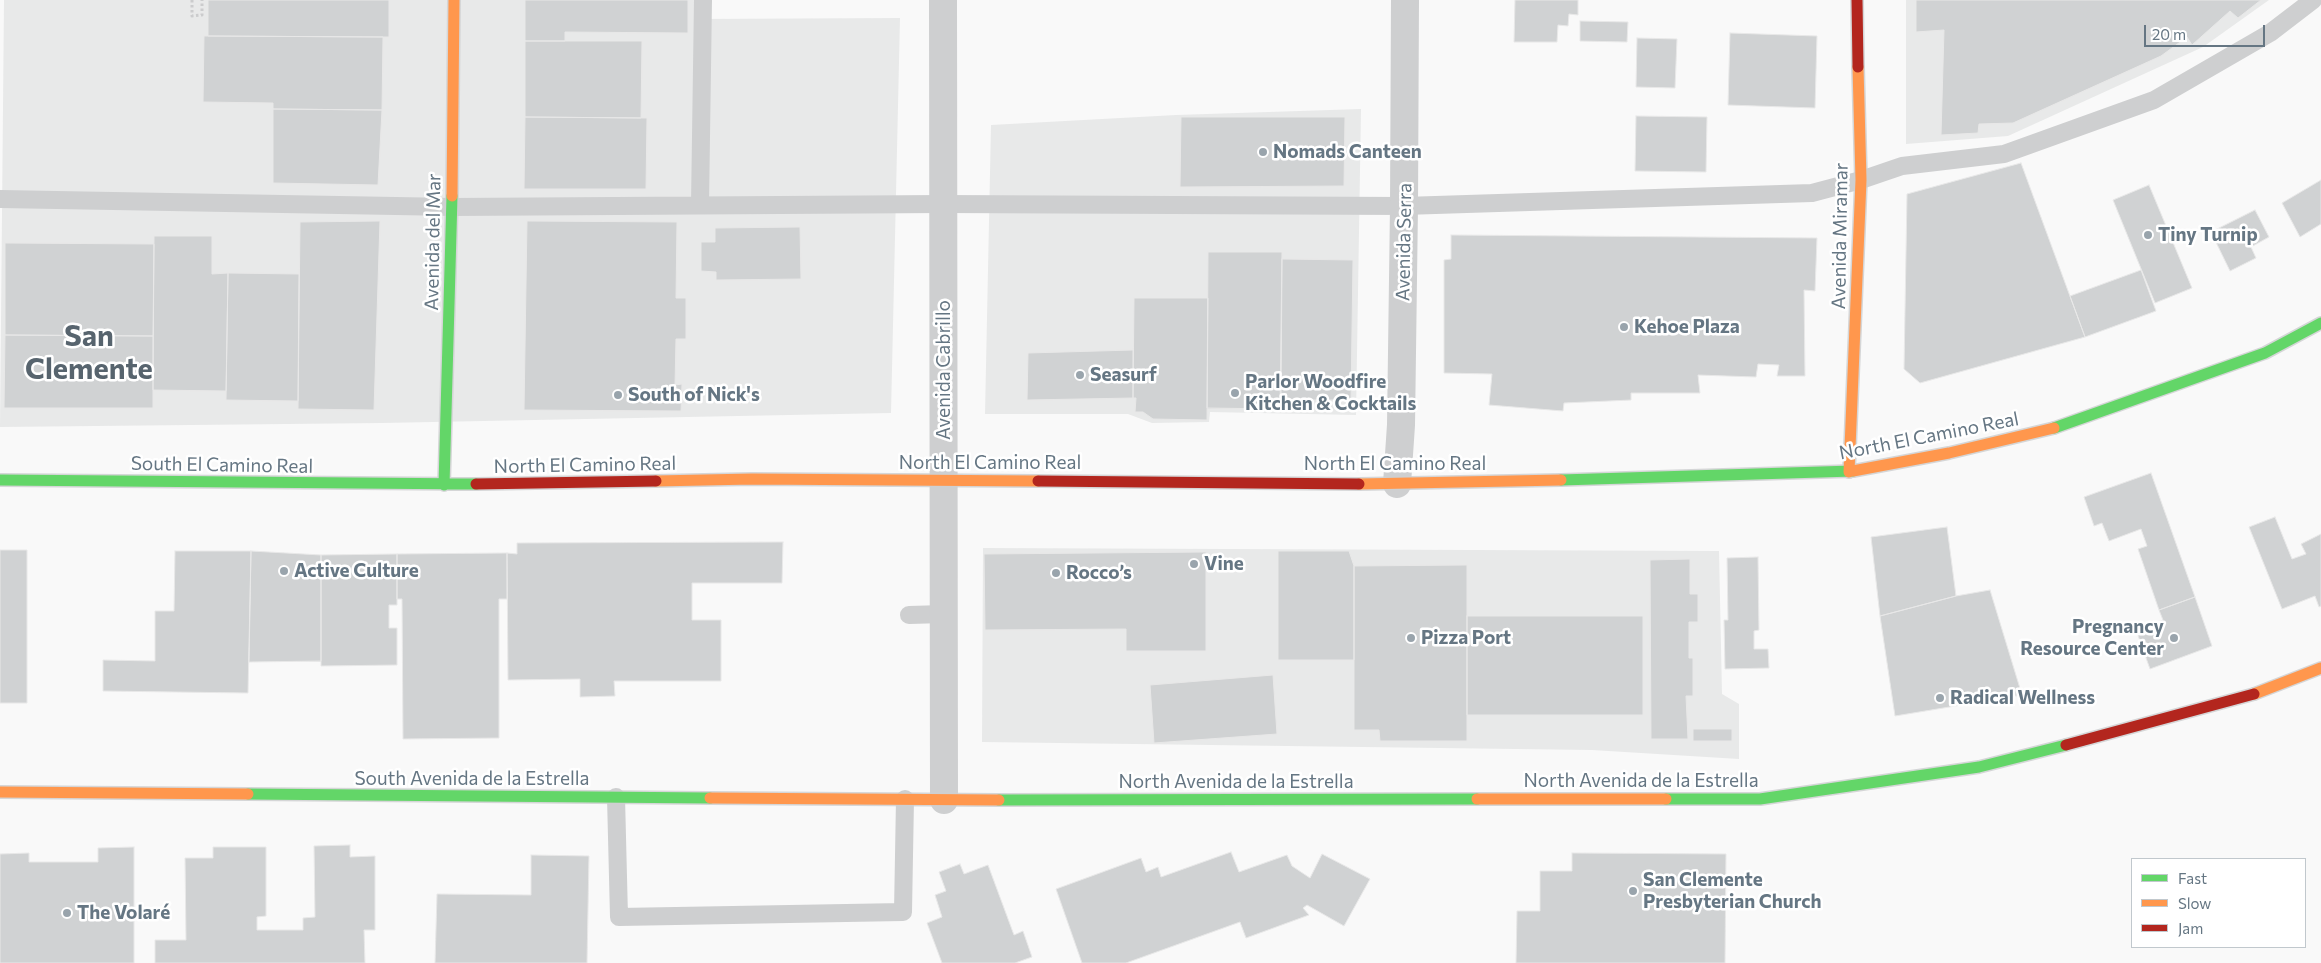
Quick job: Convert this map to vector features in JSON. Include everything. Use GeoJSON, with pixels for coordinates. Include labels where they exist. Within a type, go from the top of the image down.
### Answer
{"type":"FeatureCollection","features":[{"type":"Feature","properties":{"kind":"main road","name":"Avenida del Mar"},"geometry":{"type":"LineString","coordinates":[[444,485],[452,207],[454,0]]}},
{"type":"Feature","properties":{"kind":"main road","name":"Avenida Miramar"},"geometry":{"type":"LineString","coordinates":[[1849,472],[1861,180],[1857,0]]}},
{"type":"Feature","properties":{"kind":"main road","name":"North El Camino Real"},"geometry":{"type":"LineString","coordinates":[[444,485],[752,479],[1397,484],[1849,472],[1949,454],[2065,425],[2265,354],[2321,323]]}},
{"type":"Feature","properties":{"kind":"main road","name":"South El Camino Real"},"geometry":{"type":"LineString","coordinates":[[0,480],[444,485]]}},
{"type":"Feature","properties":{"kind":"main road","name":"North Avenida de la Estrella"},"geometry":{"type":"LineString","coordinates":[[944,800],[1760,799],[1979,767],[2219,705],[2271,689],[2321,668]]}},
{"type":"Feature","properties":{"kind":"main road","name":"South Avenida de la Estrella"},"geometry":{"type":"LineString","coordinates":[[0,792],[944,800]]}},
{"type":"Feature","properties":{"kind":"street","name":"Avenida Cabrillo"},"geometry":{"type":"LineString","coordinates":[[943,0],[944,800]]}},
{"type":"Feature","properties":{"kind":"street","name":"Avenida Serra"},"geometry":{"type":"LineString","coordinates":[[1397,484],[1401,425],[1405,0]]}},
{"type":"Feature","properties":{"kind":"lane"},"geometry":{"type":"LineString","coordinates":[[700,205],[703,0]]}},
{"type":"Feature","properties":{"kind":"lane"},"geometry":{"type":"LineString","coordinates":[[0,199],[452,207],[943,204],[1404,206],[1812,193],[1861,180],[1902,166],[2004,154],[2154,100],[2270,33],[2312,0]]}},
{"type":"Feature","properties":{"kind":"lane"},"geometry":{"type":"LineString","coordinates":[[908,615],[944,614]]}},
{"type":"Feature","properties":{"kind":"lane"},"geometry":{"type":"LineString","coordinates":[[616,797],[619,917],[903,912],[905,799]]}},
{"type":"Feature","properties":{"kind":"path"},"geometry":{"type":"LineString","coordinates":[[192,0],[192,16],[202,16],[202,0]]}},
{"type":"Feature","properties":{"kind":"shaded area"},"geometry":{"type":"Polygon","coordinates":[[[4,0],[696,0],[696,19],[900,18],[891,413],[382,423],[0,427],[4,0]]]}},
{"type":"Feature","properties":{"kind":"shaded area"},"geometry":{"type":"Polygon","coordinates":[[[1906,0],[2269,0],[2203,47],[2008,136],[1906,144],[1906,0]]]}},
{"type":"Feature","properties":{"kind":"shaded area"},"geometry":{"type":"Polygon","coordinates":[[[1361,109],[1356,415],[1210,412],[1209,422],[1152,423],[1128,414],[985,414],[991,125],[1176,115],[1361,109]]]}},
{"type":"Feature","properties":{"kind":"shaded area"},"geometry":{"type":"Polygon","coordinates":[[[983,548],[1719,551],[1722,694],[1739,704],[1739,759],[1592,750],[982,742],[983,548]]]}},
{"type":"Feature","properties":{"kind":"building"},"geometry":{"type":"Polygon","coordinates":[[[208,0],[389,0],[389,37],[208,36],[208,0]]]}},
{"type":"Feature","properties":{"kind":"building"},"geometry":{"type":"Polygon","coordinates":[[[525,0],[688,0],[688,33],[565,32],[565,41],[525,41],[525,0]]]}},
{"type":"Feature","properties":{"kind":"building"},"geometry":{"type":"Polygon","coordinates":[[[1515,0],[1578,0],[1578,15],[1569,14],[1568,26],[1558,25],[1557,42],[1514,42],[1515,0]]]}},
{"type":"Feature","properties":{"kind":"building"},"geometry":{"type":"Polygon","coordinates":[[[1916,0],[2261,0],[2238,18],[2230,11],[2192,45],[2187,37],[2161,56],[2013,123],[1979,124],[1978,133],[1941,135],[1944,30],[1916,32],[1916,0]]]}},
{"type":"Feature","properties":{"kind":"building"},"geometry":{"type":"Polygon","coordinates":[[[1580,21],[1628,22],[1627,42],[1580,41],[1580,21]]]}},
{"type":"Feature","properties":{"kind":"building"},"geometry":{"type":"Polygon","coordinates":[[[1730,33],[1817,36],[1815,108],[1728,105],[1730,33]]]}},
{"type":"Feature","properties":{"kind":"building"},"geometry":{"type":"Polygon","coordinates":[[[204,36],[383,37],[382,110],[273,109],[273,103],[203,102],[204,36]]]}},
{"type":"Feature","properties":{"kind":"building"},"geometry":{"type":"Polygon","coordinates":[[[1637,38],[1677,39],[1675,88],[1636,87],[1637,38]]]}},
{"type":"Feature","properties":{"kind":"building"},"geometry":{"type":"Polygon","coordinates":[[[525,41],[642,41],[641,118],[525,117],[525,41]]]}},
{"type":"Feature","properties":{"kind":"building"},"geometry":{"type":"Polygon","coordinates":[[[273,109],[382,110],[378,185],[273,183],[273,109]]]}},
{"type":"Feature","properties":{"kind":"building"},"geometry":{"type":"Polygon","coordinates":[[[1636,116],[1707,117],[1706,172],[1635,171],[1636,116]]]}},
{"type":"Feature","properties":{"kind":"building"},"geometry":{"type":"Polygon","coordinates":[[[525,117],[647,118],[646,189],[524,189],[525,117]]]}},
{"type":"Feature","properties":{"kind":"building","name":"Nomads Canteen"},"geometry":{"type":"Polygon","coordinates":[[[1181,117],[1345,117],[1344,186],[1180,187],[1181,117]]]}},
{"type":"Feature","properties":{"kind":"building"},"geometry":{"type":"Polygon","coordinates":[[[2021,163],[2085,337],[1920,383],[1904,369],[1907,194],[2021,163]]]}},
{"type":"Feature","properties":{"kind":"building"},"geometry":{"type":"Polygon","coordinates":[[[2321,180],[2321,224],[2300,237],[2282,203],[2321,180]]]}},
{"type":"Feature","properties":{"kind":"building","name":"Tiny Turnip"},"geometry":{"type":"Polygon","coordinates":[[[2149,185],[2192,288],[2155,303],[2113,200],[2149,185]]]}},
{"type":"Feature","properties":{"kind":"building"},"geometry":{"type":"Polygon","coordinates":[[[2255,210],[2269,237],[2251,247],[2256,258],[2230,271],[2211,232],[2255,210]]]}},
{"type":"Feature","properties":{"kind":"building"},"geometry":{"type":"Polygon","coordinates":[[[380,221],[374,410],[298,409],[300,222],[380,221]]]}},
{"type":"Feature","properties":{"kind":"building"},"geometry":{"type":"Polygon","coordinates":[[[527,221],[677,222],[676,298],[686,298],[686,339],[676,339],[675,385],[682,384],[681,411],[524,410],[527,221]]]}},
{"type":"Feature","properties":{"kind":"building"},"geometry":{"type":"Polygon","coordinates":[[[800,227],[801,279],[716,280],[716,272],[701,271],[701,242],[715,242],[715,228],[800,227]]]}},
{"type":"Feature","properties":{"kind":"building","name":"Kehoe Plaza"},"geometry":{"type":"Polygon","coordinates":[[[1451,235],[1817,238],[1815,291],[1804,290],[1805,376],[1777,376],[1779,365],[1758,364],[1756,377],[1698,375],[1700,393],[1631,393],[1631,400],[1564,403],[1563,411],[1489,405],[1492,374],[1444,373],[1444,260],[1451,259],[1451,235]]]}},
{"type":"Feature","properties":{"kind":"building"},"geometry":{"type":"Polygon","coordinates":[[[154,236],[212,236],[212,274],[228,273],[226,391],[153,390],[154,236]]]}},
{"type":"Feature","properties":{"kind":"building"},"geometry":{"type":"Polygon","coordinates":[[[5,243],[154,244],[153,336],[5,335],[5,243]]]}},
{"type":"Feature","properties":{"kind":"building"},"geometry":{"type":"Polygon","coordinates":[[[1208,252],[1282,252],[1280,409],[1207,408],[1208,252]]]}},
{"type":"Feature","properties":{"kind":"building"},"geometry":{"type":"Polygon","coordinates":[[[1282,259],[1353,260],[1351,400],[1281,400],[1282,259]]]}},
{"type":"Feature","properties":{"kind":"building"},"geometry":{"type":"Polygon","coordinates":[[[2141,270],[2156,311],[2085,337],[2070,296],[2141,270]]]}},
{"type":"Feature","properties":{"kind":"building"},"geometry":{"type":"Polygon","coordinates":[[[228,273],[299,274],[298,401],[226,400],[228,273]]]}},
{"type":"Feature","properties":{"kind":"building"},"geometry":{"type":"Polygon","coordinates":[[[1134,298],[1208,298],[1207,420],[1153,419],[1143,412],[1135,412],[1136,398],[1133,398],[1134,298]]]}},
{"type":"Feature","properties":{"kind":"building"},"geometry":{"type":"Polygon","coordinates":[[[5,335],[153,336],[153,408],[4,408],[5,335]]]}},
{"type":"Feature","properties":{"kind":"building","name":"Seasurf"},"geometry":{"type":"Polygon","coordinates":[[[1133,350],[1133,398],[1027,400],[1028,353],[1133,350]]]}},
{"type":"Feature","properties":{"kind":"building"},"geometry":{"type":"Polygon","coordinates":[[[2151,473],[2195,597],[2159,610],[2138,549],[2147,546],[2141,529],[2109,541],[2102,523],[2094,526],[2084,497],[2151,473]]]}},
{"type":"Feature","properties":{"kind":"building"},"geometry":{"type":"Polygon","coordinates":[[[2275,517],[2292,559],[2306,554],[2301,544],[2321,534],[2321,606],[2319,607],[2315,596],[2282,609],[2249,527],[2275,517]]]}},
{"type":"Feature","properties":{"kind":"building"},"geometry":{"type":"Polygon","coordinates":[[[1947,527],[1956,596],[1880,616],[1871,537],[1947,527]]]}},
{"type":"Feature","properties":{"kind":"building"},"geometry":{"type":"Polygon","coordinates":[[[783,542],[782,583],[692,583],[692,620],[721,620],[721,681],[614,681],[615,696],[580,697],[580,679],[508,680],[507,553],[517,554],[517,543],[783,542]]]}},
{"type":"Feature","properties":{"kind":"building"},"geometry":{"type":"Polygon","coordinates":[[[0,550],[27,550],[27,703],[0,703],[0,550]]]}},
{"type":"Feature","properties":{"kind":"building"},"geometry":{"type":"Polygon","coordinates":[[[175,551],[251,551],[248,693],[103,691],[103,660],[155,661],[155,611],[174,611],[175,551]]]}},
{"type":"Feature","properties":{"kind":"building"},"geometry":{"type":"Polygon","coordinates":[[[251,551],[321,555],[321,661],[249,662],[251,551]]]}},
{"type":"Feature","properties":{"kind":"building"},"geometry":{"type":"Polygon","coordinates":[[[1278,551],[1349,551],[1354,566],[1354,660],[1278,660],[1278,551]]]}},
{"type":"Feature","properties":{"kind":"building"},"geometry":{"type":"Polygon","coordinates":[[[1206,552],[1206,651],[1126,651],[1126,629],[985,630],[984,554],[1206,552]]]}},
{"type":"Feature","properties":{"kind":"building"},"geometry":{"type":"Polygon","coordinates":[[[507,553],[507,599],[499,599],[499,738],[403,739],[402,599],[397,599],[397,554],[507,553]]]}},
{"type":"Feature","properties":{"kind":"building"},"geometry":{"type":"Polygon","coordinates":[[[397,554],[397,605],[389,605],[389,628],[397,628],[397,665],[321,666],[321,555],[397,554]]]}},
{"type":"Feature","properties":{"kind":"building"},"geometry":{"type":"Polygon","coordinates":[[[1758,557],[1759,630],[1754,631],[1754,649],[1768,649],[1769,668],[1725,669],[1724,620],[1728,620],[1727,558],[1758,557]]]}},
{"type":"Feature","properties":{"kind":"building"},"geometry":{"type":"Polygon","coordinates":[[[1690,559],[1690,594],[1698,594],[1698,622],[1689,622],[1689,658],[1693,658],[1693,696],[1686,696],[1688,739],[1651,739],[1650,560],[1690,559]]]}},
{"type":"Feature","properties":{"kind":"building","name":"Pizza Port"},"geometry":{"type":"Polygon","coordinates":[[[1467,565],[1467,741],[1380,741],[1379,730],[1354,730],[1354,566],[1467,565]]]}},
{"type":"Feature","properties":{"kind":"building"},"geometry":{"type":"Polygon","coordinates":[[[1990,590],[2022,695],[1895,716],[1880,616],[1956,596],[1990,590]]]}},
{"type":"Feature","properties":{"kind":"building","name":"Pregnancy Resource Center"},"geometry":{"type":"Polygon","coordinates":[[[2195,597],[2212,646],[2150,669],[2136,630],[2163,620],[2159,610],[2195,597]]]}},
{"type":"Feature","properties":{"kind":"building"},"geometry":{"type":"Polygon","coordinates":[[[1467,616],[1643,616],[1643,715],[1467,715],[1467,616]]]}},
{"type":"Feature","properties":{"kind":"building"},"geometry":{"type":"Polygon","coordinates":[[[1273,675],[1277,734],[1154,743],[1150,685],[1273,675]]]}},
{"type":"Feature","properties":{"kind":"building"},"geometry":{"type":"Polygon","coordinates":[[[1693,729],[1732,729],[1732,741],[1693,741],[1693,729]]]}},
{"type":"Feature","properties":{"kind":"building"},"geometry":{"type":"Polygon","coordinates":[[[350,845],[350,857],[375,856],[375,930],[364,930],[365,963],[155,963],[155,940],[186,940],[185,858],[213,858],[213,847],[266,847],[266,916],[257,917],[257,930],[303,930],[303,918],[315,917],[314,846],[350,845]]]}},
{"type":"Feature","properties":{"kind":"building","name":"The Volaré"},"geometry":{"type":"Polygon","coordinates":[[[134,847],[134,963],[0,963],[0,854],[29,853],[29,862],[98,862],[98,848],[134,847]]]}},
{"type":"Feature","properties":{"kind":"building"},"geometry":{"type":"Polygon","coordinates":[[[1231,852],[1239,872],[1287,855],[1292,866],[1310,878],[1322,854],[1370,879],[1344,926],[1307,905],[1303,908],[1309,915],[1246,938],[1240,922],[1126,963],[1082,963],[1056,889],[1141,858],[1146,872],[1158,867],[1161,877],[1231,852]]]}},
{"type":"Feature","properties":{"kind":"building","name":"San Clemente Presbyterian Church"},"geometry":{"type":"Polygon","coordinates":[[[1572,853],[1726,854],[1725,963],[1516,963],[1517,911],[1540,911],[1540,871],[1572,871],[1572,853]]]}},
{"type":"Feature","properties":{"kind":"building"},"geometry":{"type":"Polygon","coordinates":[[[531,855],[589,856],[587,963],[435,963],[437,894],[531,895],[531,855]]]}},
{"type":"Feature","properties":{"kind":"building"},"geometry":{"type":"Polygon","coordinates":[[[960,864],[964,874],[988,865],[1014,935],[1023,931],[1032,957],[1015,963],[942,963],[927,923],[942,917],[935,895],[946,891],[939,872],[960,864]]]}},
{"type":"Feature","properties":{"kind":"traffic: fast"},"geometry":{"type":"LineString","coordinates":[[444,485],[452,196]]}},
{"type":"Feature","properties":{"kind":"traffic: fast"},"geometry":{"type":"LineString","coordinates":[[2054,428],[2265,353],[2321,323]]}},
{"type":"Feature","properties":{"kind":"traffic: fast"},"geometry":{"type":"LineString","coordinates":[[1561,480],[1853,471]]}},
{"type":"Feature","properties":{"kind":"traffic: fast"},"geometry":{"type":"LineString","coordinates":[[0,480],[476,484]]}},
{"type":"Feature","properties":{"kind":"traffic: fast"},"geometry":{"type":"LineString","coordinates":[[1666,799],[1760,799],[1979,767],[2066,745]]}},
{"type":"Feature","properties":{"kind":"traffic: fast"},"geometry":{"type":"LineString","coordinates":[[248,794],[710,798]]}},
{"type":"Feature","properties":{"kind":"traffic: fast"},"geometry":{"type":"LineString","coordinates":[[999,800],[1477,799]]}},
{"type":"Feature","properties":{"kind":"traffic: slow"},"geometry":{"type":"LineString","coordinates":[[452,196],[454,0]]}},
{"type":"Feature","properties":{"kind":"traffic: slow"},"geometry":{"type":"LineString","coordinates":[[1849,472],[1861,180],[1858,67]]}},
{"type":"Feature","properties":{"kind":"traffic: slow"},"geometry":{"type":"LineString","coordinates":[[1853,471],[1949,453],[2054,428]]}},
{"type":"Feature","properties":{"kind":"traffic: slow"},"geometry":{"type":"LineString","coordinates":[[656,481],[752,479],[1038,481]]}},
{"type":"Feature","properties":{"kind":"traffic: slow"},"geometry":{"type":"LineString","coordinates":[[1359,484],[1561,480]]}},
{"type":"Feature","properties":{"kind":"traffic: slow"},"geometry":{"type":"LineString","coordinates":[[2254,694],[2321,668]]}},
{"type":"Feature","properties":{"kind":"traffic: slow"},"geometry":{"type":"LineString","coordinates":[[0,792],[248,794]]}},
{"type":"Feature","properties":{"kind":"traffic: slow"},"geometry":{"type":"LineString","coordinates":[[710,798],[999,800]]}},
{"type":"Feature","properties":{"kind":"traffic: slow"},"geometry":{"type":"LineString","coordinates":[[1477,799],[1666,799]]}},
{"type":"Feature","properties":{"kind":"traffic: jam"},"geometry":{"type":"LineString","coordinates":[[1857,0],[1858,67]]}},
{"type":"Feature","properties":{"kind":"traffic: jam"},"geometry":{"type":"LineString","coordinates":[[476,484],[656,481]]}},
{"type":"Feature","properties":{"kind":"traffic: jam"},"geometry":{"type":"LineString","coordinates":[[1038,481],[1359,484]]}},
{"type":"Feature","properties":{"kind":"traffic: jam"},"geometry":{"type":"LineString","coordinates":[[2066,745],[2254,694]]}},
{"type":"Feature","properties":{"kind":"place","name":"Nomads Canteen"},"geometry":{"type":"Point","coordinates":[1263,152]}},
{"type":"Feature","properties":{"kind":"place","name":"Tiny Turnip"},"geometry":{"type":"Point","coordinates":[2148,235]}},
{"type":"Feature","properties":{"kind":"place","name":"Kehoe Plaza"},"geometry":{"type":"Point","coordinates":[1624,327]}},
{"type":"Feature","properties":{"kind":"place","name":"Seasurf"},"geometry":{"type":"Point","coordinates":[1080,375]}},
{"type":"Feature","properties":{"kind":"place","name":"Parlor Woodfire Kitchen & Cocktails"},"geometry":{"type":"Point","coordinates":[1235,393]}},
{"type":"Feature","properties":{"kind":"place","name":"South of Nick's"},"geometry":{"type":"Point","coordinates":[618,395]}},
{"type":"Feature","properties":{"kind":"place","name":"Vine"},"geometry":{"type":"Point","coordinates":[1194,564]}},
{"type":"Feature","properties":{"kind":"place","name":"Active Culture"},"geometry":{"type":"Point","coordinates":[284,571]}},
{"type":"Feature","properties":{"kind":"place","name":"Rocco’s"},"geometry":{"type":"Point","coordinates":[1056,573]}},
{"type":"Feature","properties":{"kind":"place","name":"Pizza Port"},"geometry":{"type":"Point","coordinates":[1411,638]}},
{"type":"Feature","properties":{"kind":"place","name":"Pregnancy Resource Center"},"geometry":{"type":"Point","coordinates":[2174,638]}},
{"type":"Feature","properties":{"kind":"place","name":"Radical Wellness"},"geometry":{"type":"Point","coordinates":[1940,698]}},
{"type":"Feature","properties":{"kind":"place","name":"San Clemente Presbyterian Church"},"geometry":{"type":"Point","coordinates":[1633,891]}},
{"type":"Feature","properties":{"kind":"place","name":"The Volaré"},"geometry":{"type":"Point","coordinates":[67,913]}},
{"type":"Feature","properties":{"kind":"district","name":"San Clemente"},"geometry":{"type":"Point","coordinates":[89,353]}}]}
